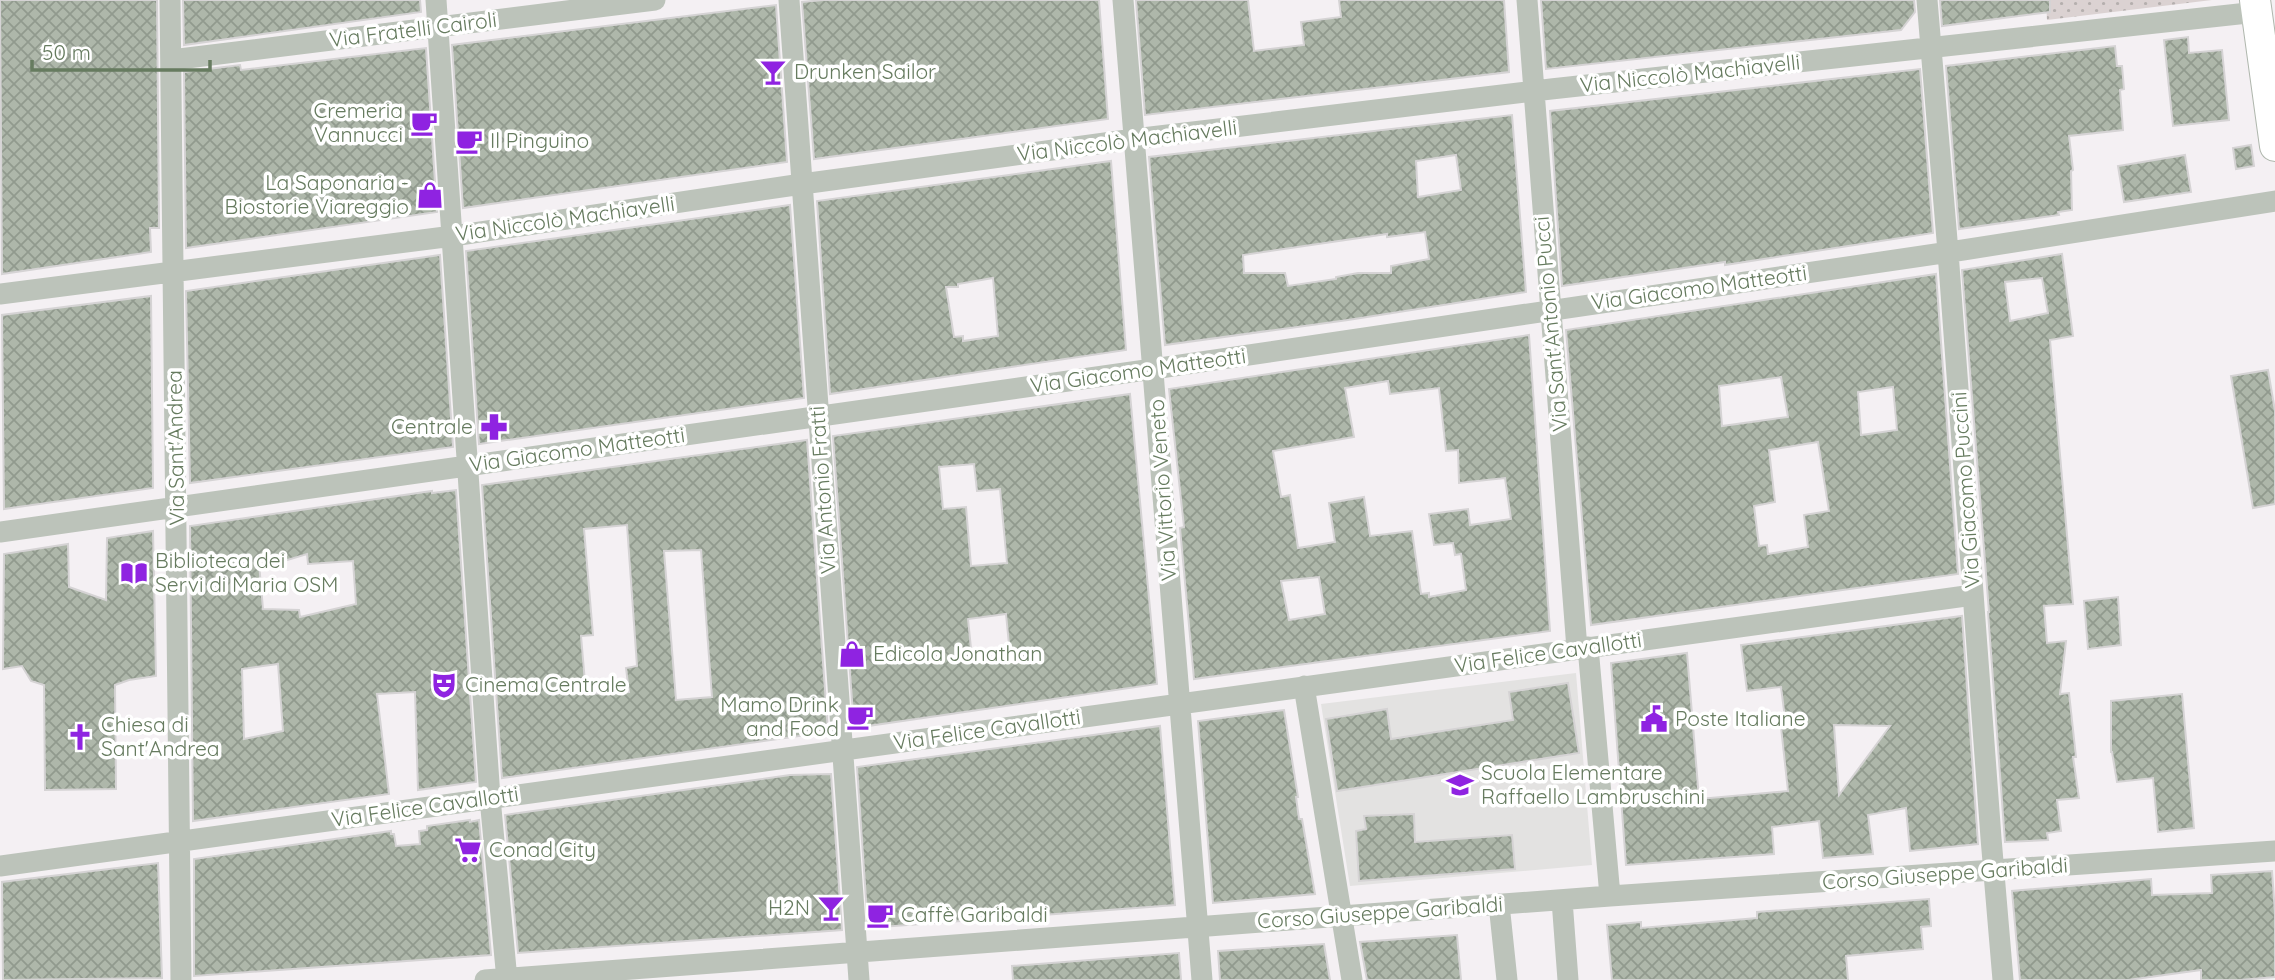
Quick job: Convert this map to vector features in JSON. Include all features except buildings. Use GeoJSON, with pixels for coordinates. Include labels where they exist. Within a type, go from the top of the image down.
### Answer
{"type":"FeatureCollection","features":[{"type":"Feature","properties":{"kind":"street","name":"Via Sant'Andrea"},"geometry":{"type":"LineString","coordinates":[[170,0],[181,980]]}},
{"type":"Feature","properties":{"kind":"street"},"geometry":{"type":"LineString","coordinates":[[436,0],[490,798],[507,979]]}},
{"type":"Feature","properties":{"kind":"street","name":"Via Fratelli Cairoli"},"geometry":{"type":"LineString","coordinates":[[171,60],[655,0]]}},
{"type":"Feature","properties":{"kind":"street","name":"Via Antonio Fratti"},"geometry":{"type":"LineString","coordinates":[[789,0],[859,980]]}},
{"type":"Feature","properties":{"kind":"street","name":"Via Vittorio Veneto"},"geometry":{"type":"LineString","coordinates":[[1123,0],[1202,980]]}},
{"type":"Feature","properties":{"kind":"street","name":"Via Sant'Antonio Pucci"},"geometry":{"type":"LineString","coordinates":[[1527,0],[1550,310],[1610,896]]}},
{"type":"Feature","properties":{"kind":"street","name":"Via Giacomo Puccini"},"geometry":{"type":"LineString","coordinates":[[1927,0],[2003,980]]}},
{"type":"Feature","properties":{"kind":"street"},"geometry":{"type":"LineString","coordinates":[[2256,6],[2275,146]]}},
{"type":"Feature","properties":{"kind":"street","name":"Via Niccolò Machiavelli"},"geometry":{"type":"LineString","coordinates":[[0,294],[453,236],[802,184],[1134,139],[1930,48],[2256,6]]}},
{"type":"Feature","properties":{"kind":"street","name":"Via Giacomo Matteotti"},"geometry":{"type":"LineString","coordinates":[[0,532],[818,418],[1948,252],[2275,201]]}},
{"type":"Feature","properties":{"kind":"street","name":"Via Felice Cavallotti"},"geometry":{"type":"LineString","coordinates":[[0,866],[1973,595]]}},
{"type":"Feature","properties":{"kind":"street"},"geometry":{"type":"LineString","coordinates":[[1304,686],[1352,980]]}},
{"type":"Feature","properties":{"kind":"street","name":"Corso Giuseppe Garibaldi"},"geometry":{"type":"LineString","coordinates":[[485,980],[1610,896],[2275,851]]}},
{"type":"Feature","properties":{"kind":"street"},"geometry":{"type":"LineString","coordinates":[[1562,900],[1568,980]]}},
{"type":"Feature","properties":{"kind":"street"},"geometry":{"type":"LineString","coordinates":[[1499,904],[1507,980]]}},
{"type":"Feature","properties":{"kind":"shaded area"},"geometry":{"type":"Polygon","coordinates":[[[2046,0],[2212,0],[2047,20],[2046,0]]]}},
{"type":"Feature","properties":{"kind":"shaded area","name":"Scuola Elementare Raffaello Lambruschini"},"geometry":{"type":"Polygon","coordinates":[[[1576,673],[1592,865],[1350,886],[1321,704],[1576,673]]]}},
{"type":"Feature","properties":{"kind":"place","name":"Drunken Sailor"},"geometry":{"type":"Point","coordinates":[773,72]}},
{"type":"Feature","properties":{"kind":"place","name":"Cremeria Vannucci"},"geometry":{"type":"Point","coordinates":[424,123]}},
{"type":"Feature","properties":{"kind":"place","name":"Il Pinguino"},"geometry":{"type":"Point","coordinates":[469,141]}},
{"type":"Feature","properties":{"kind":"place","name":"La Saponaria - Biostorie Viareggio"},"geometry":{"type":"Point","coordinates":[430,195]}},
{"type":"Feature","properties":{"kind":"place","name":"Centrale"},"geometry":{"type":"Point","coordinates":[494,427]}},
{"type":"Feature","properties":{"kind":"place","name":"Biblioteca dei Servi di Maria OSM"},"geometry":{"type":"Point","coordinates":[134,573]}},
{"type":"Feature","properties":{"kind":"place","name":"Edicola Jonathan"},"geometry":{"type":"Point","coordinates":[852,654]}},
{"type":"Feature","properties":{"kind":"place","name":"Cinema Centrale"},"geometry":{"type":"Point","coordinates":[444,685]}},
{"type":"Feature","properties":{"kind":"place","name":"Mamo Drink and Food"},"geometry":{"type":"Point","coordinates":[860,717]}},
{"type":"Feature","properties":{"kind":"place","name":"Poste Italiane"},"geometry":{"type":"Point","coordinates":[1654,719]}},
{"type":"Feature","properties":{"kind":"place","name":"Chiesa di Sant'Andrea"},"geometry":{"type":"Point","coordinates":[80,737]}},
{"type":"Feature","properties":{"kind":"place","name":"Scuola Elementare Raffaello Lambruschini"},"geometry":{"type":"Point","coordinates":[1460,785]}},
{"type":"Feature","properties":{"kind":"place","name":"Conad City"},"geometry":{"type":"Point","coordinates":[468,850]}},
{"type":"Feature","properties":{"kind":"place","name":"H2N"},"geometry":{"type":"Point","coordinates":[831,908]}},
{"type":"Feature","properties":{"kind":"place","name":"Caffè Garibaldi"},"geometry":{"type":"Point","coordinates":[880,915]}}]}
